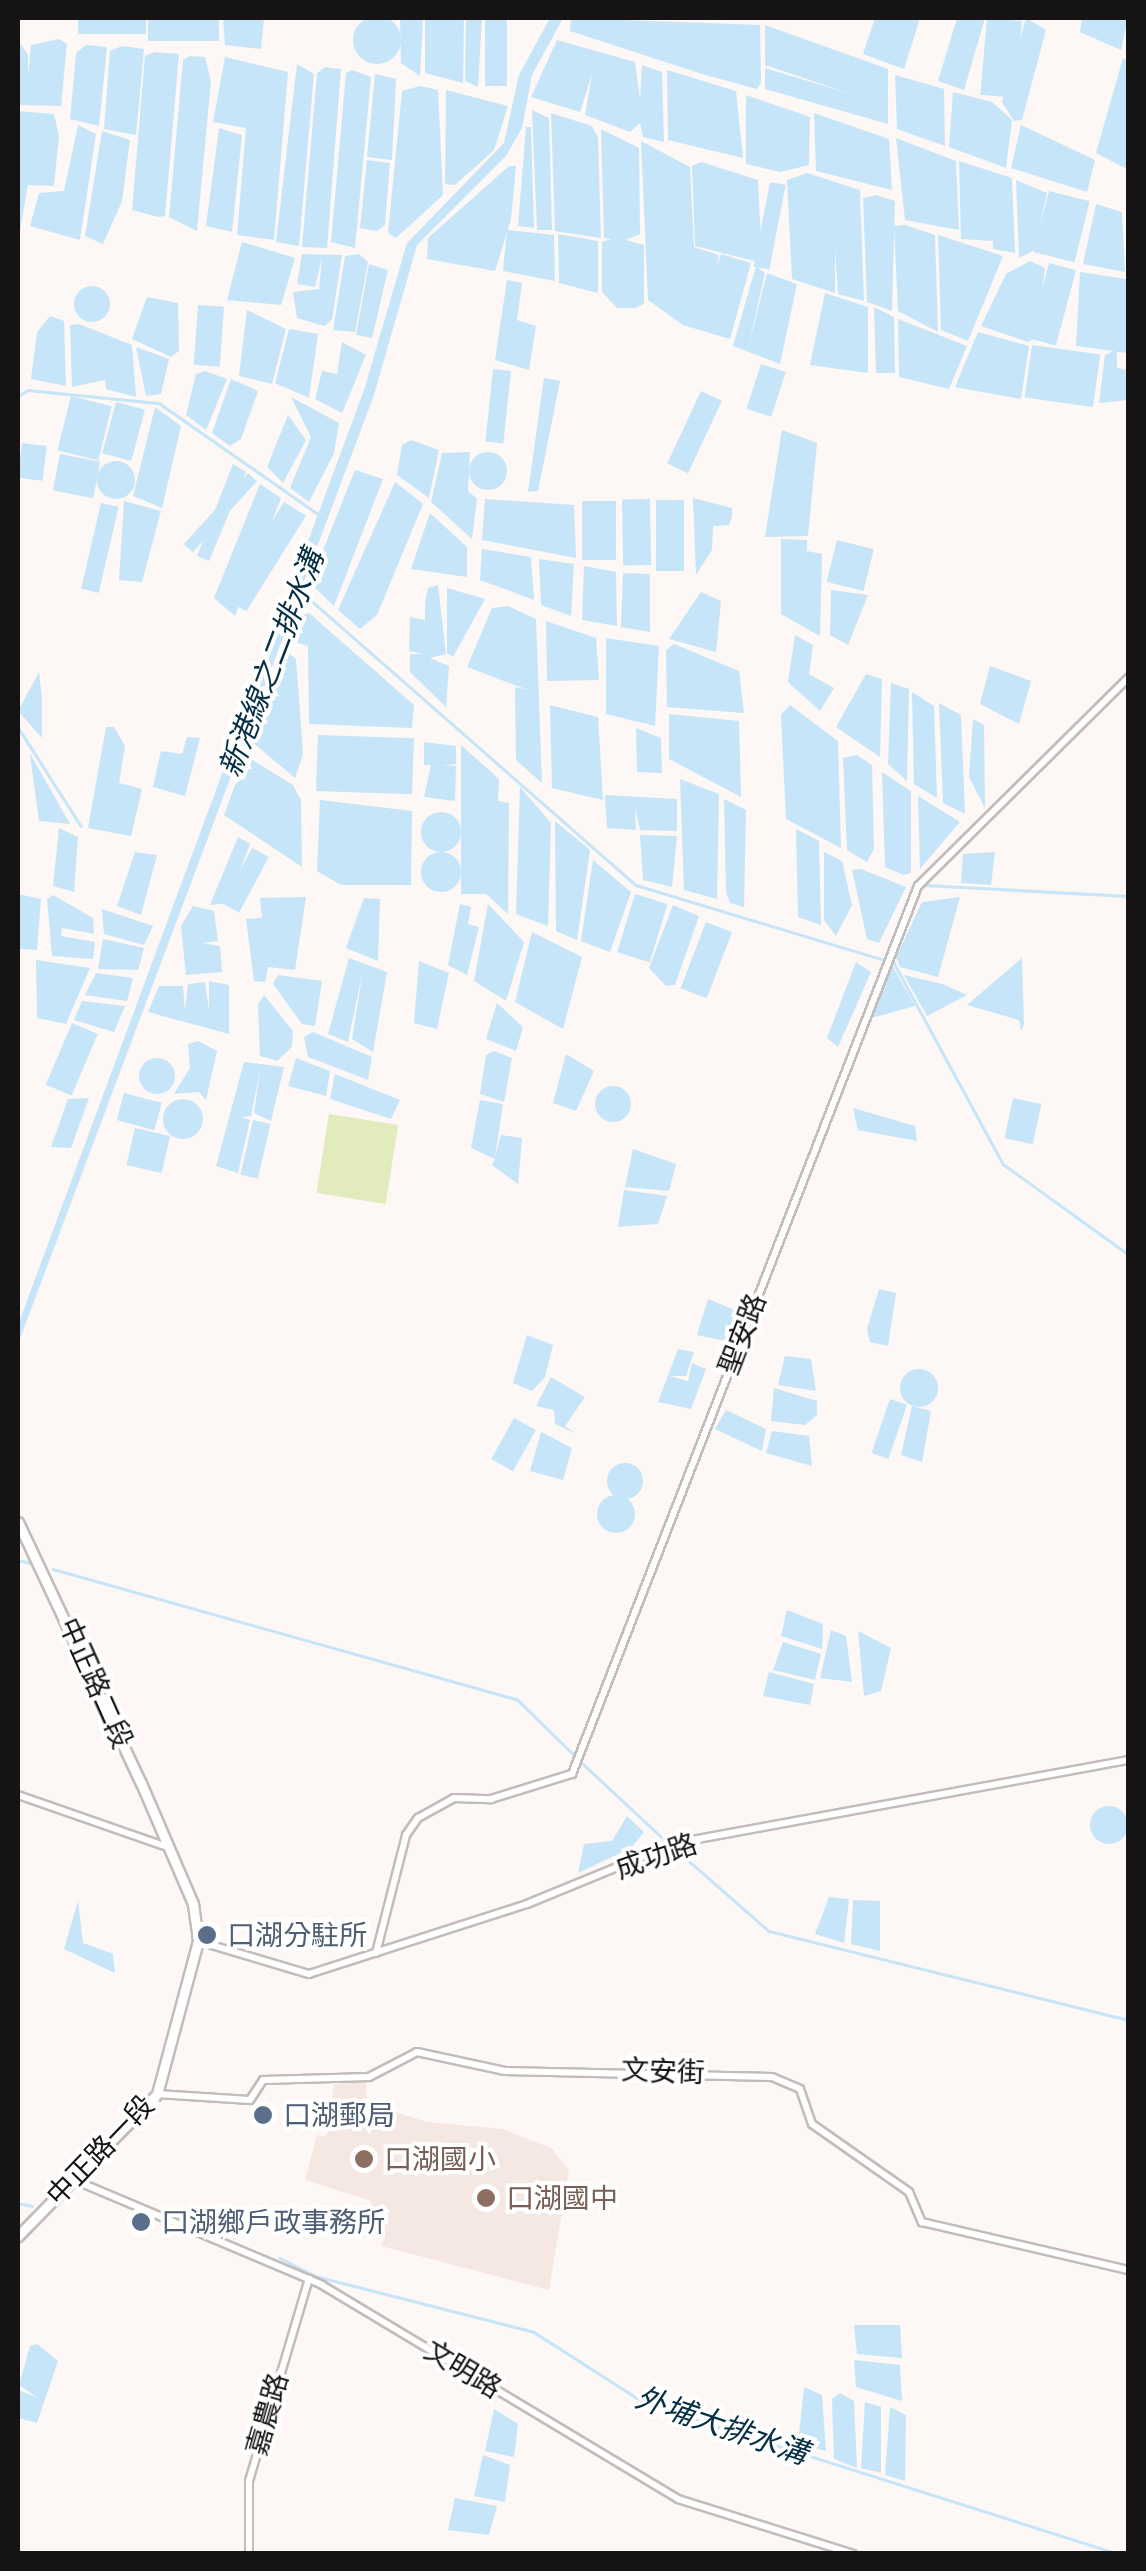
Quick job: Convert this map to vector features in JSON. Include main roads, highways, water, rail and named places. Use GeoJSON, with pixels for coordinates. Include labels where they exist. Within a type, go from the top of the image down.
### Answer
{"type":"FeatureCollection","features":[{"type":"Feature","properties":{"kind":"main road","name":"中正路二段"},"geometry":{"type":"LineString","coordinates":[[18,1522],[193,1904],[198,1941]]}},
{"type":"Feature","properties":{"kind":"main road","name":"中正路一段"},"geometry":{"type":"LineString","coordinates":[[18,2236],[157,2094],[198,1941]]}},
{"type":"Feature","properties":{"kind":"water"},"geometry":{"type":"Polygon","coordinates":[[[377,16],[394,23],[401,40],[394,57],[377,64],[360,57],[353,40],[360,23],[377,16]]]}},
{"type":"Feature","properties":{"kind":"water"},"geometry":{"type":"Polygon","coordinates":[[[78,18],[146,18],[146,34],[78,34],[78,18]]]}},
{"type":"Feature","properties":{"kind":"water"},"geometry":{"type":"Polygon","coordinates":[[[148,18],[219,18],[219,41],[148,41],[148,18]]]}},
{"type":"Feature","properties":{"kind":"water"},"geometry":{"type":"Polygon","coordinates":[[[223,18],[264,18],[261,49],[225,45],[223,18]]]}},
{"type":"Feature","properties":{"kind":"water"},"geometry":{"type":"Polygon","coordinates":[[[400,18],[423,18],[420,76],[401,63],[400,18]]]}},
{"type":"Feature","properties":{"kind":"water"},"geometry":{"type":"Polygon","coordinates":[[[425,18],[464,18],[463,83],[425,73],[425,18]]]}},
{"type":"Feature","properties":{"kind":"water"},"geometry":{"type":"Polygon","coordinates":[[[466,18],[482,18],[478,87],[465,81],[466,18]]]}},
{"type":"Feature","properties":{"kind":"water"},"geometry":{"type":"Polygon","coordinates":[[[485,18],[507,18],[507,86],[485,86],[485,18]]]}},
{"type":"Feature","properties":{"kind":"water","name":"新港線之二排水溝"},"geometry":{"type":"Polygon","coordinates":[[[550,18],[563,18],[532,75],[522,128],[506,156],[417,245],[374,395],[18,1344],[18,1325],[364,390],[407,243],[504,143],[519,75],[550,18]]]}},
{"type":"Feature","properties":{"kind":"water"},"geometry":{"type":"Polygon","coordinates":[[[571,18],[760,25],[761,83],[757,89],[570,31],[571,18]]]}},
{"type":"Feature","properties":{"kind":"water"},"geometry":{"type":"Polygon","coordinates":[[[875,18],[920,18],[904,69],[863,54],[875,18]]]}},
{"type":"Feature","properties":{"kind":"water"},"geometry":{"type":"Polygon","coordinates":[[[957,18],[985,18],[964,90],[938,81],[957,18]]]}},
{"type":"Feature","properties":{"kind":"water"},"geometry":{"type":"Polygon","coordinates":[[[987,18],[1022,21],[1015,98],[980,95],[987,18]]]}},
{"type":"Feature","properties":{"kind":"water"},"geometry":{"type":"Polygon","coordinates":[[[1026,18],[1046,30],[1022,120],[1014,121],[1002,102],[1026,18]]]}},
{"type":"Feature","properties":{"kind":"water"},"geometry":{"type":"Polygon","coordinates":[[[1082,18],[1128,18],[1121,50],[1080,32],[1082,18]]]}},
{"type":"Feature","properties":{"kind":"water"},"geometry":{"type":"Polygon","coordinates":[[[765,25],[888,69],[888,124],[765,89],[765,68],[851,94],[765,65],[765,25]]]}},
{"type":"Feature","properties":{"kind":"water"},"geometry":{"type":"Polygon","coordinates":[[[59,39],[67,44],[61,106],[18,105],[18,40],[28,55],[28,76],[31,45],[59,39]]]}},
{"type":"Feature","properties":{"kind":"water"},"geometry":{"type":"Polygon","coordinates":[[[557,40],[635,62],[640,100],[642,65],[662,72],[664,142],[643,137],[640,123],[630,132],[585,115],[592,74],[580,112],[531,97],[557,40]]]}},
{"type":"Feature","properties":{"kind":"water"},"geometry":{"type":"Polygon","coordinates":[[[86,45],[107,47],[99,126],[70,119],[76,53],[86,45]]]}},
{"type":"Feature","properties":{"kind":"water"},"geometry":{"type":"Polygon","coordinates":[[[122,46],[144,49],[136,135],[104,129],[110,51],[122,46]]]}},
{"type":"Feature","properties":{"kind":"water"},"geometry":{"type":"Polygon","coordinates":[[[155,52],[179,54],[165,216],[158,217],[132,210],[145,56],[155,52]]]}},
{"type":"Feature","properties":{"kind":"water"},"geometry":{"type":"Polygon","coordinates":[[[190,56],[205,57],[211,81],[197,231],[169,217],[183,60],[190,56]]]}},
{"type":"Feature","properties":{"kind":"water"},"geometry":{"type":"Polygon","coordinates":[[[225,57],[288,72],[274,240],[237,235],[246,128],[213,122],[225,57]]]}},
{"type":"Feature","properties":{"kind":"water"},"geometry":{"type":"Polygon","coordinates":[[[1123,58],[1128,62],[1127,169],[1096,153],[1123,58]]]}},
{"type":"Feature","properties":{"kind":"water"},"geometry":{"type":"Polygon","coordinates":[[[297,64],[314,74],[299,246],[276,242],[297,64]]]}},
{"type":"Feature","properties":{"kind":"water"},"geometry":{"type":"Polygon","coordinates":[[[325,67],[341,69],[327,248],[302,247],[317,73],[325,67]]]}},
{"type":"Feature","properties":{"kind":"water"},"geometry":{"type":"Polygon","coordinates":[[[352,70],[371,77],[355,248],[331,242],[346,73],[352,70]]]}},
{"type":"Feature","properties":{"kind":"water"},"geometry":{"type":"Polygon","coordinates":[[[667,70],[736,91],[743,158],[668,140],[667,70]]]}},
{"type":"Feature","properties":{"kind":"water"},"geometry":{"type":"Polygon","coordinates":[[[375,74],[396,79],[392,160],[367,157],[375,74]]]}},
{"type":"Feature","properties":{"kind":"water"},"geometry":{"type":"Polygon","coordinates":[[[895,75],[944,89],[945,146],[897,129],[895,75]]]}},
{"type":"Feature","properties":{"kind":"water"},"geometry":{"type":"Polygon","coordinates":[[[420,86],[438,90],[443,195],[396,238],[388,233],[402,91],[420,86]]]}},
{"type":"Feature","properties":{"kind":"water"},"geometry":{"type":"Polygon","coordinates":[[[446,90],[508,106],[494,150],[455,185],[445,184],[446,90]]]}},
{"type":"Feature","properties":{"kind":"water"},"geometry":{"type":"Polygon","coordinates":[[[953,92],[992,102],[1012,120],[1006,168],[949,147],[953,92]]]}},
{"type":"Feature","properties":{"kind":"water"},"geometry":{"type":"Polygon","coordinates":[[[746,95],[810,117],[809,165],[781,172],[746,164],[746,95]]]}},
{"type":"Feature","properties":{"kind":"water"},"geometry":{"type":"Polygon","coordinates":[[[532,110],[549,118],[552,230],[537,230],[532,110]]]}},
{"type":"Feature","properties":{"kind":"water"},"geometry":{"type":"Polygon","coordinates":[[[18,111],[54,114],[59,136],[54,186],[28,185],[18,242],[18,111]]]}},
{"type":"Feature","properties":{"kind":"water"},"geometry":{"type":"Polygon","coordinates":[[[551,113],[592,126],[598,138],[601,238],[555,231],[551,113]]]}},
{"type":"Feature","properties":{"kind":"water"},"geometry":{"type":"Polygon","coordinates":[[[814,113],[889,139],[892,190],[816,171],[814,113]]]}},
{"type":"Feature","properties":{"kind":"water"},"geometry":{"type":"Polygon","coordinates":[[[78,125],[96,134],[80,240],[30,226],[39,193],[64,191],[78,125]]]}},
{"type":"Feature","properties":{"kind":"water"},"geometry":{"type":"Polygon","coordinates":[[[1021,125],[1095,160],[1087,192],[1011,168],[1021,125]]]}},
{"type":"Feature","properties":{"kind":"water"},"geometry":{"type":"Polygon","coordinates":[[[526,127],[531,127],[534,228],[518,226],[526,127]]]}},
{"type":"Feature","properties":{"kind":"water"},"geometry":{"type":"Polygon","coordinates":[[[219,128],[242,135],[232,232],[206,226],[219,128]]]}},
{"type":"Feature","properties":{"kind":"water"},"geometry":{"type":"Polygon","coordinates":[[[601,129],[639,148],[640,234],[626,240],[644,245],[644,304],[635,308],[617,308],[602,292],[602,242],[612,239],[604,238],[601,129]]]}},
{"type":"Feature","properties":{"kind":"water"},"geometry":{"type":"Polygon","coordinates":[[[102,131],[130,140],[122,201],[103,244],[85,236],[102,131]]]}},
{"type":"Feature","properties":{"kind":"water"},"geometry":{"type":"Polygon","coordinates":[[[896,138],[956,161],[959,230],[905,220],[896,138]]]}},
{"type":"Feature","properties":{"kind":"water"},"geometry":{"type":"Polygon","coordinates":[[[641,141],[690,167],[694,247],[719,255],[716,269],[721,254],[751,263],[730,339],[683,325],[648,300],[641,141]]]}},
{"type":"Feature","properties":{"kind":"water"},"geometry":{"type":"Polygon","coordinates":[[[367,160],[390,163],[385,225],[377,231],[360,228],[367,160]]]}},
{"type":"Feature","properties":{"kind":"water"},"geometry":{"type":"Polygon","coordinates":[[[959,161],[1012,178],[1015,253],[993,249],[993,241],[961,239],[959,161]]]}},
{"type":"Feature","properties":{"kind":"water"},"geometry":{"type":"Polygon","coordinates":[[[701,162],[758,180],[762,263],[695,246],[692,166],[701,162]]]}},
{"type":"Feature","properties":{"kind":"water"},"geometry":{"type":"Polygon","coordinates":[[[509,166],[516,166],[511,219],[495,271],[427,259],[428,238],[509,166]]]}},
{"type":"Feature","properties":{"kind":"water"},"geometry":{"type":"Polygon","coordinates":[[[807,173],[860,190],[864,301],[838,294],[835,250],[835,293],[792,279],[787,180],[807,173]]]}},
{"type":"Feature","properties":{"kind":"water"},"geometry":{"type":"Polygon","coordinates":[[[1016,180],[1047,193],[1035,250],[1019,258],[1016,180]]]}},
{"type":"Feature","properties":{"kind":"water"},"geometry":{"type":"Polygon","coordinates":[[[770,182],[786,185],[769,269],[754,266],[770,182]]]}},
{"type":"Feature","properties":{"kind":"water"},"geometry":{"type":"Polygon","coordinates":[[[1049,191],[1090,201],[1075,262],[1034,252],[1049,191]]]}},
{"type":"Feature","properties":{"kind":"water"},"geometry":{"type":"Polygon","coordinates":[[[876,195],[895,201],[892,311],[867,302],[863,198],[876,195]]]}},
{"type":"Feature","properties":{"kind":"water"},"geometry":{"type":"Polygon","coordinates":[[[1096,204],[1122,212],[1125,272],[1083,264],[1096,204]]]}},
{"type":"Feature","properties":{"kind":"water"},"geometry":{"type":"Polygon","coordinates":[[[905,225],[935,235],[938,332],[898,311],[894,226],[905,225]]]}},
{"type":"Feature","properties":{"kind":"water"},"geometry":{"type":"Polygon","coordinates":[[[507,230],[554,235],[555,281],[503,271],[507,230]]]}},
{"type":"Feature","properties":{"kind":"water"},"geometry":{"type":"Polygon","coordinates":[[[558,234],[598,241],[598,293],[559,283],[558,234]]]}},
{"type":"Feature","properties":{"kind":"water"},"geometry":{"type":"Polygon","coordinates":[[[938,235],[1003,256],[968,341],[941,330],[938,235]]]}},
{"type":"Feature","properties":{"kind":"water"},"geometry":{"type":"Polygon","coordinates":[[[242,242],[295,258],[281,305],[227,300],[242,242]]]}},
{"type":"Feature","properties":{"kind":"water"},"geometry":{"type":"Polygon","coordinates":[[[302,254],[342,255],[332,320],[324,326],[297,318],[293,292],[319,289],[322,258],[315,287],[297,284],[302,254]]]}},
{"type":"Feature","properties":{"kind":"water"},"geometry":{"type":"Polygon","coordinates":[[[359,254],[368,262],[355,332],[333,330],[345,256],[359,254]]]}},
{"type":"Feature","properties":{"kind":"water"},"geometry":{"type":"Polygon","coordinates":[[[1030,261],[1045,268],[1036,337],[1028,342],[981,326],[1006,274],[1030,261]]]}},
{"type":"Feature","properties":{"kind":"water"},"geometry":{"type":"Polygon","coordinates":[[[1049,263],[1076,270],[1056,346],[1029,338],[1049,263]]]}},
{"type":"Feature","properties":{"kind":"water"},"geometry":{"type":"Polygon","coordinates":[[[369,264],[388,270],[372,338],[356,335],[369,264]]]}},
{"type":"Feature","properties":{"kind":"water"},"geometry":{"type":"Polygon","coordinates":[[[756,266],[765,273],[748,348],[767,273],[797,284],[780,364],[733,346],[756,266]]]}},
{"type":"Feature","properties":{"kind":"water"},"geometry":{"type":"Polygon","coordinates":[[[1080,272],[1126,279],[1128,353],[1117,352],[1117,368],[1128,370],[1128,400],[1099,403],[1105,355],[1114,351],[1076,346],[1080,272]]]}},
{"type":"Feature","properties":{"kind":"water"},"geometry":{"type":"Polygon","coordinates":[[[507,280],[522,283],[517,320],[536,326],[529,370],[495,360],[507,280]]]}},
{"type":"Feature","properties":{"kind":"water"},"geometry":{"type":"Polygon","coordinates":[[[92,286],[105,291],[110,304],[105,317],[92,322],[79,317],[74,304],[79,291],[92,286]]]}},
{"type":"Feature","properties":{"kind":"water"},"geometry":{"type":"Polygon","coordinates":[[[825,293],[868,307],[868,373],[810,365],[825,293]]]}},
{"type":"Feature","properties":{"kind":"water"},"geometry":{"type":"Polygon","coordinates":[[[147,297],[178,303],[179,351],[171,357],[132,339],[147,297]]]}},
{"type":"Feature","properties":{"kind":"water"},"geometry":{"type":"Polygon","coordinates":[[[198,305],[224,307],[220,367],[194,365],[198,305]]]}},
{"type":"Feature","properties":{"kind":"water"},"geometry":{"type":"Polygon","coordinates":[[[874,307],[894,317],[895,373],[876,373],[874,307]]]}},
{"type":"Feature","properties":{"kind":"water"},"geometry":{"type":"Polygon","coordinates":[[[247,310],[286,329],[272,384],[239,376],[247,310]]]}},
{"type":"Feature","properties":{"kind":"water"},"geometry":{"type":"Polygon","coordinates":[[[50,316],[64,321],[66,386],[31,379],[37,332],[50,316]]]}},
{"type":"Feature","properties":{"kind":"water"},"geometry":{"type":"Polygon","coordinates":[[[898,319],[967,346],[949,389],[899,377],[898,319]]]}},
{"type":"Feature","properties":{"kind":"water"},"geometry":{"type":"Polygon","coordinates":[[[79,324],[132,345],[136,397],[106,389],[105,380],[72,387],[70,325],[79,324]]]}},
{"type":"Feature","properties":{"kind":"water"},"geometry":{"type":"Polygon","coordinates":[[[289,329],[318,334],[309,398],[275,383],[289,329]]]}},
{"type":"Feature","properties":{"kind":"water"},"geometry":{"type":"Polygon","coordinates":[[[978,332],[1029,346],[1021,399],[955,387],[978,332]]]}},
{"type":"Feature","properties":{"kind":"water"},"geometry":{"type":"Polygon","coordinates":[[[342,342],[366,355],[342,413],[315,399],[322,371],[337,374],[342,342]]]}},
{"type":"Feature","properties":{"kind":"water"},"geometry":{"type":"Polygon","coordinates":[[[1032,345],[1100,355],[1093,407],[1025,397],[1032,345]]]}},
{"type":"Feature","properties":{"kind":"water"},"geometry":{"type":"Polygon","coordinates":[[[136,347],[169,359],[161,394],[146,396],[136,347]]]}},
{"type":"Feature","properties":{"kind":"water"},"geometry":{"type":"Polygon","coordinates":[[[761,364],[786,372],[771,417],[746,409],[761,364]]]}},
{"type":"Feature","properties":{"kind":"water"},"geometry":{"type":"Polygon","coordinates":[[[493,369],[511,371],[503,443],[485,442],[493,369]]]}},
{"type":"Feature","properties":{"kind":"water"},"geometry":{"type":"Polygon","coordinates":[[[205,371],[227,379],[206,430],[186,415],[196,374],[205,371]]]}},
{"type":"Feature","properties":{"kind":"water"},"geometry":{"type":"Polygon","coordinates":[[[544,378],[560,381],[538,491],[528,492],[544,378]]]}},
{"type":"Feature","properties":{"kind":"water"},"geometry":{"type":"Polygon","coordinates":[[[231,379],[258,391],[241,439],[230,446],[212,433],[231,379]]]}},
{"type":"Feature","properties":{"kind":"water"},"geometry":{"type":"Polygon","coordinates":[[[701,391],[722,401],[688,473],[667,464],[701,391]]]}},
{"type":"Feature","properties":{"kind":"water"},"geometry":{"type":"Polygon","coordinates":[[[71,396],[112,406],[98,460],[57,450],[71,396]]]}},
{"type":"Feature","properties":{"kind":"water"},"geometry":{"type":"Polygon","coordinates":[[[291,397],[339,423],[334,453],[309,502],[290,488],[311,437],[291,397]]]}},
{"type":"Feature","properties":{"kind":"water"},"geometry":{"type":"Polygon","coordinates":[[[116,402],[145,410],[131,461],[102,453],[116,402]]]}},
{"type":"Feature","properties":{"kind":"water"},"geometry":{"type":"Polygon","coordinates":[[[155,407],[181,426],[162,508],[133,496],[155,407]]]}},
{"type":"Feature","properties":{"kind":"water"},"geometry":{"type":"Polygon","coordinates":[[[288,415],[306,440],[283,483],[267,467],[288,415]]]}},
{"type":"Feature","properties":{"kind":"water"},"geometry":{"type":"Polygon","coordinates":[[[782,430],[817,443],[808,536],[765,537],[782,430]]]}},
{"type":"Feature","properties":{"kind":"water"},"geometry":{"type":"Polygon","coordinates":[[[411,440],[439,450],[429,498],[397,475],[402,445],[411,440]]]}},
{"type":"Feature","properties":{"kind":"water"},"geometry":{"type":"Polygon","coordinates":[[[22,443],[47,446],[43,481],[18,478],[22,443]]]}},
{"type":"Feature","properties":{"kind":"water"},"geometry":{"type":"Polygon","coordinates":[[[470,452],[468,491],[477,499],[472,539],[431,502],[442,453],[470,452]]]}},
{"type":"Feature","properties":{"kind":"water"},"geometry":{"type":"Polygon","coordinates":[[[488,452],[502,457],[507,471],[502,485],[488,490],[474,485],[469,471],[474,457],[488,452]]]}},
{"type":"Feature","properties":{"kind":"water"},"geometry":{"type":"Polygon","coordinates":[[[60,454],[100,462],[93,498],[53,490],[60,454]]]}},
{"type":"Feature","properties":{"kind":"water"},"geometry":{"type":"Polygon","coordinates":[[[116,461],[129,467],[135,480],[129,493],[116,499],[103,493],[97,480],[103,467],[116,461]]]}},
{"type":"Feature","properties":{"kind":"water"},"geometry":{"type":"Polygon","coordinates":[[[233,464],[246,472],[209,561],[197,556],[233,464]]]}},
{"type":"Feature","properties":{"kind":"water"},"geometry":{"type":"Polygon","coordinates":[[[355,470],[383,479],[334,606],[310,583],[355,470]]]}},
{"type":"Feature","properties":{"kind":"water"},"geometry":{"type":"Polygon","coordinates":[[[248,473],[257,481],[193,552],[184,544],[248,473]]]}},
{"type":"Feature","properties":{"kind":"water"},"geometry":{"type":"Polygon","coordinates":[[[395,482],[423,504],[377,615],[360,629],[338,610],[395,482]]]}},
{"type":"Feature","properties":{"kind":"water"},"geometry":{"type":"Polygon","coordinates":[[[260,484],[281,498],[235,616],[214,598],[260,484]]]}},
{"type":"Feature","properties":{"kind":"water"},"geometry":{"type":"Polygon","coordinates":[[[693,498],[732,508],[729,525],[713,526],[712,550],[696,575],[693,498]]]}},
{"type":"Feature","properties":{"kind":"water"},"geometry":{"type":"Polygon","coordinates":[[[485,499],[574,505],[576,558],[482,540],[485,499]]]}},
{"type":"Feature","properties":{"kind":"water"},"geometry":{"type":"Polygon","coordinates":[[[622,499],[650,499],[651,565],[623,565],[622,499]]]}},
{"type":"Feature","properties":{"kind":"water"},"geometry":{"type":"Polygon","coordinates":[[[656,500],[684,500],[684,571],[656,571],[656,500]]]}},
{"type":"Feature","properties":{"kind":"water"},"geometry":{"type":"Polygon","coordinates":[[[124,501],[161,511],[142,582],[119,580],[124,501]]]}},
{"type":"Feature","properties":{"kind":"water"},"geometry":{"type":"Polygon","coordinates":[[[582,501],[616,501],[616,560],[582,560],[582,501]]]}},
{"type":"Feature","properties":{"kind":"water"},"geometry":{"type":"Polygon","coordinates":[[[284,502],[306,516],[246,612],[224,598],[284,502]]]}},
{"type":"Feature","properties":{"kind":"water"},"geometry":{"type":"Polygon","coordinates":[[[101,503],[119,507],[99,593],[81,589],[101,503]]]}},
{"type":"Feature","properties":{"kind":"water"},"geometry":{"type":"Polygon","coordinates":[[[430,513],[467,547],[467,577],[411,569],[430,513]]]}},
{"type":"Feature","properties":{"kind":"water"},"geometry":{"type":"Polygon","coordinates":[[[781,539],[807,540],[807,551],[822,554],[820,636],[781,614],[781,539]]]}},
{"type":"Feature","properties":{"kind":"water"},"geometry":{"type":"Polygon","coordinates":[[[837,540],[874,549],[863,591],[827,582],[837,540]]]}},
{"type":"Feature","properties":{"kind":"water"},"geometry":{"type":"Polygon","coordinates":[[[482,549],[531,557],[534,600],[480,580],[482,549]]]}},
{"type":"Feature","properties":{"kind":"water"},"geometry":{"type":"Polygon","coordinates":[[[539,559],[574,564],[571,616],[541,605],[539,559]]]}},
{"type":"Feature","properties":{"kind":"water"},"geometry":{"type":"Polygon","coordinates":[[[584,566],[616,572],[617,626],[582,620],[584,566]]]}},
{"type":"Feature","properties":{"kind":"water"},"geometry":{"type":"Polygon","coordinates":[[[623,573],[650,574],[650,632],[621,627],[623,573]]]}},
{"type":"Feature","properties":{"kind":"water"},"geometry":{"type":"Polygon","coordinates":[[[438,585],[446,654],[430,658],[449,666],[446,707],[410,672],[410,654],[424,654],[409,651],[410,617],[425,620],[428,588],[438,585]]]}},
{"type":"Feature","properties":{"kind":"water"},"geometry":{"type":"Polygon","coordinates":[[[447,588],[485,599],[453,657],[447,653],[447,588]]]}},
{"type":"Feature","properties":{"kind":"water"},"geometry":{"type":"Polygon","coordinates":[[[831,590],[868,595],[848,645],[830,635],[831,590]]]}},
{"type":"Feature","properties":{"kind":"water"},"geometry":{"type":"Polygon","coordinates":[[[701,592],[721,601],[716,652],[669,639],[701,592]]]}},
{"type":"Feature","properties":{"kind":"water"},"geometry":{"type":"Polygon","coordinates":[[[508,606],[536,619],[542,783],[516,760],[515,687],[528,690],[467,667],[492,608],[508,606]]]}},
{"type":"Feature","properties":{"kind":"water"},"geometry":{"type":"Polygon","coordinates":[[[309,613],[414,705],[412,728],[309,724],[308,646],[292,641],[296,616],[309,613]]]}},
{"type":"Feature","properties":{"kind":"water"},"geometry":{"type":"Polygon","coordinates":[[[546,621],[596,638],[599,680],[547,681],[546,621]]]}},
{"type":"Feature","properties":{"kind":"water"},"geometry":{"type":"Polygon","coordinates":[[[795,635],[813,645],[809,674],[834,688],[820,711],[788,682],[795,635]]]}},
{"type":"Feature","properties":{"kind":"water"},"geometry":{"type":"Polygon","coordinates":[[[606,638],[659,646],[655,726],[606,714],[606,638]]]}},
{"type":"Feature","properties":{"kind":"water"},"geometry":{"type":"Polygon","coordinates":[[[674,644],[739,671],[744,713],[667,707],[666,650],[674,644]]]}},
{"type":"Feature","properties":{"kind":"water"},"geometry":{"type":"Polygon","coordinates":[[[286,651],[296,659],[303,754],[295,778],[251,741],[286,651]]]}},
{"type":"Feature","properties":{"kind":"water"},"geometry":{"type":"Polygon","coordinates":[[[990,666],[1031,681],[1019,724],[980,704],[990,666]]]}},
{"type":"Feature","properties":{"kind":"water"},"geometry":{"type":"Polygon","coordinates":[[[39,672],[42,699],[42,738],[18,711],[39,672]]]}},
{"type":"Feature","properties":{"kind":"water"},"geometry":{"type":"Polygon","coordinates":[[[866,674],[882,679],[880,757],[836,727],[866,674]]]}},
{"type":"Feature","properties":{"kind":"water"},"geometry":{"type":"Polygon","coordinates":[[[891,683],[909,689],[907,781],[888,764],[891,683]]]}},
{"type":"Feature","properties":{"kind":"water"},"geometry":{"type":"Polygon","coordinates":[[[912,692],[934,706],[937,798],[914,784],[912,692]]]}},
{"type":"Feature","properties":{"kind":"water"},"geometry":{"type":"Polygon","coordinates":[[[939,703],[961,715],[965,814],[943,803],[939,703]]]}},
{"type":"Feature","properties":{"kind":"water"},"geometry":{"type":"Polygon","coordinates":[[[550,705],[598,717],[603,800],[552,788],[550,705]]]}},
{"type":"Feature","properties":{"kind":"water"},"geometry":{"type":"Polygon","coordinates":[[[790,705],[838,741],[841,848],[786,819],[781,715],[790,705]]]}},
{"type":"Feature","properties":{"kind":"water"},"geometry":{"type":"Polygon","coordinates":[[[669,714],[739,721],[741,797],[669,759],[669,714]]]}},
{"type":"Feature","properties":{"kind":"water"},"geometry":{"type":"Polygon","coordinates":[[[973,719],[984,725],[985,808],[969,777],[973,719]]]}},
{"type":"Feature","properties":{"kind":"water"},"geometry":{"type":"Polygon","coordinates":[[[106,727],[114,727],[125,746],[119,783],[142,789],[131,836],[88,828],[106,727]]]}},
{"type":"Feature","properties":{"kind":"water"},"geometry":{"type":"Polygon","coordinates":[[[636,728],[661,738],[662,773],[637,772],[636,728]]]}},
{"type":"Feature","properties":{"kind":"water"},"geometry":{"type":"Polygon","coordinates":[[[318,735],[414,738],[412,794],[316,791],[318,735]]]}},
{"type":"Feature","properties":{"kind":"water"},"geometry":{"type":"Polygon","coordinates":[[[187,737],[200,738],[185,796],[153,787],[161,751],[182,754],[187,737]]]}},
{"type":"Feature","properties":{"kind":"water"},"geometry":{"type":"Polygon","coordinates":[[[424,742],[456,746],[456,764],[443,765],[456,766],[455,801],[424,797],[431,765],[424,765],[424,742]]]}},
{"type":"Feature","properties":{"kind":"water"},"geometry":{"type":"Polygon","coordinates":[[[461,745],[499,779],[498,801],[509,803],[508,914],[486,894],[461,894],[461,745]]]}},
{"type":"Feature","properties":{"kind":"water"},"geometry":{"type":"Polygon","coordinates":[[[31,755],[70,824],[39,821],[31,755]]]}},
{"type":"Feature","properties":{"kind":"water"},"geometry":{"type":"Polygon","coordinates":[[[857,755],[872,765],[874,849],[867,862],[847,850],[843,758],[857,755]]]}},
{"type":"Feature","properties":{"kind":"water"},"geometry":{"type":"Polygon","coordinates":[[[246,756],[293,785],[301,800],[302,867],[224,815],[246,756]]]}},
{"type":"Feature","properties":{"kind":"water"},"geometry":{"type":"Polygon","coordinates":[[[882,772],[911,791],[911,873],[904,875],[885,867],[882,772]]]}},
{"type":"Feature","properties":{"kind":"water"},"geometry":{"type":"Polygon","coordinates":[[[680,779],[719,794],[717,899],[684,890],[680,779]]]}},
{"type":"Feature","properties":{"kind":"water"},"geometry":{"type":"Polygon","coordinates":[[[520,787],[551,823],[548,926],[516,914],[520,787]]]}},
{"type":"Feature","properties":{"kind":"water"},"geometry":{"type":"Polygon","coordinates":[[[605,795],[677,799],[677,831],[640,830],[635,807],[636,830],[607,828],[605,795]]]}},
{"type":"Feature","properties":{"kind":"water"},"geometry":{"type":"Polygon","coordinates":[[[918,796],[960,822],[920,869],[918,796]]]}},
{"type":"Feature","properties":{"kind":"water"},"geometry":{"type":"Polygon","coordinates":[[[724,799],[746,810],[744,907],[730,903],[726,892],[724,799]]]}},
{"type":"Feature","properties":{"kind":"water"},"geometry":{"type":"Polygon","coordinates":[[[320,800],[412,811],[411,885],[341,885],[317,871],[320,800]]]}},
{"type":"Feature","properties":{"kind":"water"},"geometry":{"type":"Polygon","coordinates":[[[441,812],[455,818],[461,832],[455,846],[441,852],[427,846],[421,832],[427,818],[441,812]]]}},
{"type":"Feature","properties":{"kind":"water"},"geometry":{"type":"Polygon","coordinates":[[[555,821],[590,850],[577,940],[556,931],[555,821]]]}},
{"type":"Feature","properties":{"kind":"water"},"geometry":{"type":"Polygon","coordinates":[[[59,828],[78,837],[74,892],[53,886],[59,828]]]}},
{"type":"Feature","properties":{"kind":"water"},"geometry":{"type":"Polygon","coordinates":[[[796,829],[819,841],[821,925],[798,917],[796,829]]]}},
{"type":"Feature","properties":{"kind":"water"},"geometry":{"type":"Polygon","coordinates":[[[640,835],[677,836],[672,887],[643,880],[640,835]]]}},
{"type":"Feature","properties":{"kind":"water"},"geometry":{"type":"Polygon","coordinates":[[[238,837],[250,844],[228,903],[210,905],[238,837]]]}},
{"type":"Feature","properties":{"kind":"water"},"geometry":{"type":"Polygon","coordinates":[[[252,848],[269,857],[239,913],[222,904],[252,848]]]}},
{"type":"Feature","properties":{"kind":"water"},"geometry":{"type":"Polygon","coordinates":[[[135,852],[157,855],[141,915],[117,906],[135,852]]]}},
{"type":"Feature","properties":{"kind":"water"},"geometry":{"type":"Polygon","coordinates":[[[441,852],[455,858],[461,872],[455,886],[441,892],[427,886],[421,872],[427,858],[441,852]]]}},
{"type":"Feature","properties":{"kind":"water"},"geometry":{"type":"Polygon","coordinates":[[[824,852],[842,861],[852,905],[836,936],[824,920],[824,852]]]}},
{"type":"Feature","properties":{"kind":"water"},"geometry":{"type":"Polygon","coordinates":[[[995,852],[991,885],[961,883],[963,854],[995,852]]]}},
{"type":"Feature","properties":{"kind":"water"},"geometry":{"type":"Polygon","coordinates":[[[593,860],[631,892],[610,952],[581,941],[593,860]]]}},
{"type":"Feature","properties":{"kind":"water"},"geometry":{"type":"Polygon","coordinates":[[[861,869],[906,887],[879,943],[867,939],[852,870],[861,869]]]}},
{"type":"Feature","properties":{"kind":"water"},"geometry":{"type":"Polygon","coordinates":[[[18,894],[41,899],[37,950],[18,949],[18,894]]]}},
{"type":"Feature","properties":{"kind":"water"},"geometry":{"type":"Polygon","coordinates":[[[635,894],[668,904],[650,962],[617,952],[635,894]]]}},
{"type":"Feature","properties":{"kind":"water"},"geometry":{"type":"Polygon","coordinates":[[[53,895],[93,918],[94,934],[62,928],[61,936],[95,942],[93,959],[52,956],[47,899],[53,895]]]}},
{"type":"Feature","properties":{"kind":"water"},"geometry":{"type":"Polygon","coordinates":[[[306,897],[295,970],[268,967],[265,982],[254,981],[246,919],[262,918],[260,898],[306,897]]]}},
{"type":"Feature","properties":{"kind":"water"},"geometry":{"type":"Polygon","coordinates":[[[960,897],[938,977],[900,967],[896,957],[922,902],[960,897]]]}},
{"type":"Feature","properties":{"kind":"water"},"geometry":{"type":"Polygon","coordinates":[[[364,898],[380,899],[378,961],[346,948],[364,898]]]}},
{"type":"Feature","properties":{"kind":"water"},"geometry":{"type":"Polygon","coordinates":[[[460,904],[471,907],[468,924],[479,927],[467,975],[448,965],[460,904]]]}},
{"type":"Feature","properties":{"kind":"water"},"geometry":{"type":"Polygon","coordinates":[[[488,904],[524,942],[506,1001],[474,981],[488,904]]]}},
{"type":"Feature","properties":{"kind":"water"},"geometry":{"type":"Polygon","coordinates":[[[673,905],[699,916],[675,985],[666,986],[649,968],[673,905]]]}},
{"type":"Feature","properties":{"kind":"water"},"geometry":{"type":"Polygon","coordinates":[[[193,906],[214,911],[218,941],[202,943],[220,946],[222,972],[186,975],[181,926],[193,906]]]}},
{"type":"Feature","properties":{"kind":"water"},"geometry":{"type":"Polygon","coordinates":[[[102,909],[153,926],[144,945],[104,934],[102,909]]]}},
{"type":"Feature","properties":{"kind":"water"},"geometry":{"type":"Polygon","coordinates":[[[706,922],[732,932],[707,998],[681,988],[706,922]]]}},
{"type":"Feature","properties":{"kind":"water"},"geometry":{"type":"Polygon","coordinates":[[[532,932],[582,957],[563,1029],[515,1002],[532,932]]]}},
{"type":"Feature","properties":{"kind":"water"},"geometry":{"type":"Polygon","coordinates":[[[103,939],[144,948],[138,970],[98,969],[103,939]]]}},
{"type":"Feature","properties":{"kind":"water"},"geometry":{"type":"Polygon","coordinates":[[[349,958],[387,972],[373,1052],[352,1039],[363,970],[348,1042],[328,1034],[349,958]]]}},
{"type":"Feature","properties":{"kind":"water"},"geometry":{"type":"Polygon","coordinates":[[[1022,958],[1021,1031],[1019,1020],[967,1005],[1022,958]]]}},
{"type":"Feature","properties":{"kind":"water"},"geometry":{"type":"Polygon","coordinates":[[[36,960],[90,968],[66,1024],[37,1018],[36,960]]]}},
{"type":"Feature","properties":{"kind":"water"},"geometry":{"type":"Polygon","coordinates":[[[419,961],[449,973],[437,1029],[414,1023],[419,961]]]}},
{"type":"Feature","properties":{"kind":"water"},"geometry":{"type":"Polygon","coordinates":[[[856,962],[871,972],[838,1047],[827,1038],[856,962]]]}},
{"type":"Feature","properties":{"kind":"water"},"geometry":{"type":"Polygon","coordinates":[[[890,962],[915,1006],[868,1019],[890,962]]]}},
{"type":"Feature","properties":{"kind":"water"},"geometry":{"type":"Polygon","coordinates":[[[96,973],[133,978],[127,1001],[85,995],[96,973]]]}},
{"type":"Feature","properties":{"kind":"water"},"geometry":{"type":"Polygon","coordinates":[[[278,975],[322,981],[315,1026],[302,1024],[273,984],[278,975]]]}},
{"type":"Feature","properties":{"kind":"water"},"geometry":{"type":"Polygon","coordinates":[[[904,975],[942,984],[967,995],[927,1016],[904,975]]]}},
{"type":"Feature","properties":{"kind":"water"},"geometry":{"type":"Polygon","coordinates":[[[209,981],[229,985],[229,1034],[148,1012],[159,986],[183,986],[185,1011],[188,984],[205,982],[209,1011],[209,981]]]}},
{"type":"Feature","properties":{"kind":"water"},"geometry":{"type":"Polygon","coordinates":[[[264,995],[293,1031],[292,1047],[277,1061],[260,1056],[258,1004],[264,995]]]}},
{"type":"Feature","properties":{"kind":"water"},"geometry":{"type":"Polygon","coordinates":[[[82,1001],[125,1006],[114,1032],[74,1020],[82,1001]]]}},
{"type":"Feature","properties":{"kind":"water"},"geometry":{"type":"Polygon","coordinates":[[[497,1003],[523,1027],[516,1051],[486,1039],[497,1003]]]}},
{"type":"Feature","properties":{"kind":"water"},"geometry":{"type":"Polygon","coordinates":[[[72,1023],[98,1034],[72,1096],[46,1085],[72,1023]]]}},
{"type":"Feature","properties":{"kind":"water"},"geometry":{"type":"Polygon","coordinates":[[[313,1032],[372,1057],[368,1080],[308,1057],[304,1037],[313,1032]]]}},
{"type":"Feature","properties":{"kind":"water"},"geometry":{"type":"Polygon","coordinates":[[[198,1041],[217,1051],[206,1100],[199,1092],[174,1094],[190,1068],[188,1044],[198,1041]]]}},
{"type":"Feature","properties":{"kind":"water"},"geometry":{"type":"Polygon","coordinates":[[[494,1051],[512,1058],[504,1102],[480,1094],[486,1055],[494,1051]]]}},
{"type":"Feature","properties":{"kind":"water"},"geometry":{"type":"Polygon","coordinates":[[[566,1054],[594,1071],[576,1111],[553,1103],[566,1054]]]}},
{"type":"Feature","properties":{"kind":"water"},"geometry":{"type":"Polygon","coordinates":[[[157,1058],[170,1063],[175,1076],[170,1089],[157,1094],[144,1089],[139,1076],[144,1063],[157,1058]]]}},
{"type":"Feature","properties":{"kind":"water"},"geometry":{"type":"Polygon","coordinates":[[[296,1058],[330,1071],[326,1096],[288,1086],[296,1058]]]}},
{"type":"Feature","properties":{"kind":"water"},"geometry":{"type":"Polygon","coordinates":[[[244,1062],[284,1067],[271,1121],[254,1113],[260,1071],[251,1116],[241,1117],[250,1120],[238,1173],[216,1166],[244,1062]]]}},
{"type":"Feature","properties":{"kind":"water"},"geometry":{"type":"Polygon","coordinates":[[[335,1074],[400,1100],[391,1119],[330,1099],[335,1074]]]}},
{"type":"Feature","properties":{"kind":"water"},"geometry":{"type":"Polygon","coordinates":[[[613,1086],[626,1091],[631,1104],[626,1117],[613,1122],[600,1117],[595,1104],[600,1091],[613,1086]]]}},
{"type":"Feature","properties":{"kind":"water"},"geometry":{"type":"Polygon","coordinates":[[[124,1093],[162,1103],[154,1130],[117,1120],[124,1093]]]}},
{"type":"Feature","properties":{"kind":"water"},"geometry":{"type":"Polygon","coordinates":[[[89,1098],[71,1148],[51,1147],[68,1099],[89,1098]]]}},
{"type":"Feature","properties":{"kind":"water"},"geometry":{"type":"Polygon","coordinates":[[[1013,1098],[1041,1104],[1033,1144],[1004,1138],[1013,1098]]]}},
{"type":"Feature","properties":{"kind":"water"},"geometry":{"type":"Polygon","coordinates":[[[183,1099],[197,1105],[203,1119],[197,1133],[183,1139],[169,1133],[163,1119],[169,1105],[183,1099]]]}},
{"type":"Feature","properties":{"kind":"water"},"geometry":{"type":"Polygon","coordinates":[[[480,1100],[503,1104],[495,1157],[501,1135],[522,1138],[518,1184],[492,1165],[495,1159],[471,1148],[480,1100]]]}},
{"type":"Feature","properties":{"kind":"water"},"geometry":{"type":"Polygon","coordinates":[[[853,1108],[915,1126],[917,1141],[858,1130],[853,1108]]]}},
{"type":"Feature","properties":{"kind":"water"},"geometry":{"type":"Polygon","coordinates":[[[253,1120],[271,1124],[258,1179],[240,1175],[253,1120]]]}},
{"type":"Feature","properties":{"kind":"water"},"geometry":{"type":"Polygon","coordinates":[[[135,1128],[170,1136],[162,1173],[126,1165],[135,1128]]]}},
{"type":"Feature","properties":{"kind":"water"},"geometry":{"type":"Polygon","coordinates":[[[633,1149],[676,1164],[669,1191],[625,1187],[633,1149]]]}},
{"type":"Feature","properties":{"kind":"water"},"geometry":{"type":"Polygon","coordinates":[[[624,1190],[667,1196],[658,1224],[618,1227],[624,1190]]]}},
{"type":"Feature","properties":{"kind":"water"},"geometry":{"type":"Polygon","coordinates":[[[879,1289],[896,1293],[888,1346],[870,1342],[867,1329],[879,1289]]]}},
{"type":"Feature","properties":{"kind":"water"},"geometry":{"type":"Polygon","coordinates":[[[708,1299],[737,1311],[725,1341],[697,1335],[708,1299]]]}},
{"type":"Feature","properties":{"kind":"water"},"geometry":{"type":"Polygon","coordinates":[[[527,1335],[553,1345],[545,1377],[532,1391],[513,1383],[527,1335]]]}},
{"type":"Feature","properties":{"kind":"water"},"geometry":{"type":"Polygon","coordinates":[[[678,1349],[694,1352],[686,1376],[670,1376],[688,1381],[692,1363],[706,1369],[691,1409],[658,1402],[678,1349]]]}},
{"type":"Feature","properties":{"kind":"water"},"geometry":{"type":"Polygon","coordinates":[[[785,1356],[811,1359],[816,1391],[778,1385],[785,1356]]]}},
{"type":"Feature","properties":{"kind":"water"},"geometry":{"type":"Polygon","coordinates":[[[919,1369],[933,1374],[938,1388],[933,1402],[919,1407],[905,1402],[900,1388],[905,1374],[919,1369]]]}},
{"type":"Feature","properties":{"kind":"water"},"geometry":{"type":"Polygon","coordinates":[[[551,1377],[585,1397],[565,1426],[575,1433],[555,1424],[554,1410],[536,1406],[551,1377]]]}},
{"type":"Feature","properties":{"kind":"water"},"geometry":{"type":"Polygon","coordinates":[[[774,1388],[817,1401],[817,1415],[805,1425],[771,1421],[774,1388]]]}},
{"type":"Feature","properties":{"kind":"water"},"geometry":{"type":"Polygon","coordinates":[[[890,1399],[907,1405],[888,1459],[871,1453],[890,1399]]]}},
{"type":"Feature","properties":{"kind":"water"},"geometry":{"type":"Polygon","coordinates":[[[912,1406],[931,1411],[922,1462],[901,1455],[912,1406]]]}},
{"type":"Feature","properties":{"kind":"water"},"geometry":{"type":"Polygon","coordinates":[[[726,1410],[766,1429],[762,1451],[715,1429],[726,1410]]]}},
{"type":"Feature","properties":{"kind":"water"},"geometry":{"type":"Polygon","coordinates":[[[514,1418],[536,1430],[513,1471],[491,1459],[514,1418]]]}},
{"type":"Feature","properties":{"kind":"water"},"geometry":{"type":"Polygon","coordinates":[[[772,1431],[809,1436],[812,1466],[766,1453],[772,1431]]]}},
{"type":"Feature","properties":{"kind":"water"},"geometry":{"type":"Polygon","coordinates":[[[541,1432],[572,1448],[563,1480],[530,1471],[541,1432]]]}},
{"type":"Feature","properties":{"kind":"water"},"geometry":{"type":"Polygon","coordinates":[[[625,1463],[638,1468],[643,1481],[638,1494],[625,1499],[612,1494],[607,1481],[612,1468],[625,1463]]]}},
{"type":"Feature","properties":{"kind":"water"},"geometry":{"type":"Polygon","coordinates":[[[616,1495],[629,1501],[635,1514],[629,1527],[616,1533],[603,1527],[597,1514],[603,1501],[616,1495]]]}},
{"type":"Feature","properties":{"kind":"water"},"geometry":{"type":"Polygon","coordinates":[[[787,1610],[823,1624],[822,1649],[781,1636],[787,1610]]]}},
{"type":"Feature","properties":{"kind":"water"},"geometry":{"type":"Polygon","coordinates":[[[831,1630],[846,1636],[852,1682],[820,1678],[831,1630]]]}},
{"type":"Feature","properties":{"kind":"water"},"geometry":{"type":"Polygon","coordinates":[[[858,1631],[891,1648],[881,1691],[864,1696],[858,1631]]]}},
{"type":"Feature","properties":{"kind":"water"},"geometry":{"type":"Polygon","coordinates":[[[783,1642],[821,1654],[815,1680],[773,1670],[783,1642]]]}},
{"type":"Feature","properties":{"kind":"water"},"geometry":{"type":"Polygon","coordinates":[[[769,1672],[814,1684],[810,1705],[763,1696],[769,1672]]]}},
{"type":"Feature","properties":{"kind":"water"},"geometry":{"type":"Polygon","coordinates":[[[1109,1806],[1123,1811],[1128,1825],[1123,1839],[1109,1844],[1095,1839],[1090,1825],[1095,1811],[1109,1806]]]}},
{"type":"Feature","properties":{"kind":"water"},"geometry":{"type":"Polygon","coordinates":[[[627,1816],[644,1832],[631,1848],[578,1873],[584,1844],[612,1841],[627,1816]]]}},
{"type":"Feature","properties":{"kind":"water"},"geometry":{"type":"Polygon","coordinates":[[[829,1897],[849,1899],[844,1943],[815,1934],[829,1897]]]}},
{"type":"Feature","properties":{"kind":"water"},"geometry":{"type":"Polygon","coordinates":[[[853,1900],[880,1901],[880,1951],[851,1944],[853,1900]]]}},
{"type":"Feature","properties":{"kind":"water"},"geometry":{"type":"Polygon","coordinates":[[[78,1901],[83,1943],[113,1954],[115,1973],[64,1949],[78,1901]]]}},
{"type":"Feature","properties":{"kind":"water"},"geometry":{"type":"Polygon","coordinates":[[[854,2325],[900,2325],[902,2358],[857,2354],[854,2325]]]}},
{"type":"Feature","properties":{"kind":"water"},"geometry":{"type":"Polygon","coordinates":[[[37,2344],[58,2361],[37,2423],[18,2418],[18,2390],[38,2398],[19,2385],[30,2346],[37,2344]]]}},
{"type":"Feature","properties":{"kind":"water"},"geometry":{"type":"Polygon","coordinates":[[[854,2360],[900,2365],[902,2401],[856,2387],[854,2360]]]}},
{"type":"Feature","properties":{"kind":"water"},"geometry":{"type":"Polygon","coordinates":[[[804,2387],[822,2395],[826,2451],[798,2444],[804,2387]]]}},
{"type":"Feature","properties":{"kind":"water"},"geometry":{"type":"Polygon","coordinates":[[[840,2393],[854,2401],[857,2468],[834,2459],[832,2399],[840,2393]]]}},
{"type":"Feature","properties":{"kind":"water"},"geometry":{"type":"Polygon","coordinates":[[[865,2402],[881,2407],[881,2473],[861,2468],[865,2402]]]}},
{"type":"Feature","properties":{"kind":"water"},"geometry":{"type":"Polygon","coordinates":[[[890,2407],[906,2415],[905,2481],[885,2475],[890,2407]]]}},
{"type":"Feature","properties":{"kind":"water"},"geometry":{"type":"Polygon","coordinates":[[[494,2409],[518,2424],[514,2457],[485,2451],[494,2409]]]}},
{"type":"Feature","properties":{"kind":"water"},"geometry":{"type":"Polygon","coordinates":[[[483,2455],[510,2465],[505,2502],[474,2496],[483,2455]]]}},
{"type":"Feature","properties":{"kind":"water"},"geometry":{"type":"Polygon","coordinates":[[[455,2498],[497,2506],[489,2535],[448,2530],[455,2498]]]}},
{"type":"Feature","properties":{"kind":"waterway"},"geometry":{"type":"LineString","coordinates":[[18,396],[28,390],[159,403],[318,514]]}},
{"type":"Feature","properties":{"kind":"waterway","name":"新港線之二排水溝"},"geometry":{"type":"LineString","coordinates":[[298,589],[636,885],[894,963],[1003,1164],[1128,1254]]}},
{"type":"Feature","properties":{"kind":"waterway"},"geometry":{"type":"LineString","coordinates":[[18,727],[81,826]]}},
{"type":"Feature","properties":{"kind":"waterway"},"geometry":{"type":"LineString","coordinates":[[925,885],[1128,896]]}},
{"type":"Feature","properties":{"kind":"waterway"},"geometry":{"type":"LineString","coordinates":[[18,1560],[30,1563]]}},
{"type":"Feature","properties":{"kind":"waterway"},"geometry":{"type":"LineString","coordinates":[[53,1569],[517,1699],[575,1756]]}},
{"type":"Feature","properties":{"kind":"waterway"},"geometry":{"type":"LineString","coordinates":[[582,1763],[667,1842]]}},
{"type":"Feature","properties":{"kind":"waterway"},"geometry":{"type":"LineString","coordinates":[[673,1847],[769,1931],[1128,2020]]}},
{"type":"Feature","properties":{"kind":"waterway"},"geometry":{"type":"LineString","coordinates":[[18,2203],[32,2206]]}},
{"type":"Feature","properties":{"kind":"waterway","name":"外埔大排水溝"},"geometry":{"type":"LineString","coordinates":[[280,2258],[315,2276],[534,2332],[646,2404],[1118,2554]]}},
{"type":"Feature","properties":{"kind":"place","name":"口湖分駐所"},"geometry":{"type":"Point","coordinates":[207,1935]}},
{"type":"Feature","properties":{"kind":"place","name":"口湖郵局"},"geometry":{"type":"Point","coordinates":[263,2115]}},
{"type":"Feature","properties":{"kind":"place","name":"口湖國小"},"geometry":{"type":"Point","coordinates":[364,2159]}},
{"type":"Feature","properties":{"kind":"place","name":"口湖國中"},"geometry":{"type":"Point","coordinates":[486,2198]}},
{"type":"Feature","properties":{"kind":"place","name":"口湖鄉戶政事務所"},"geometry":{"type":"Point","coordinates":[141,2222]}}]}
